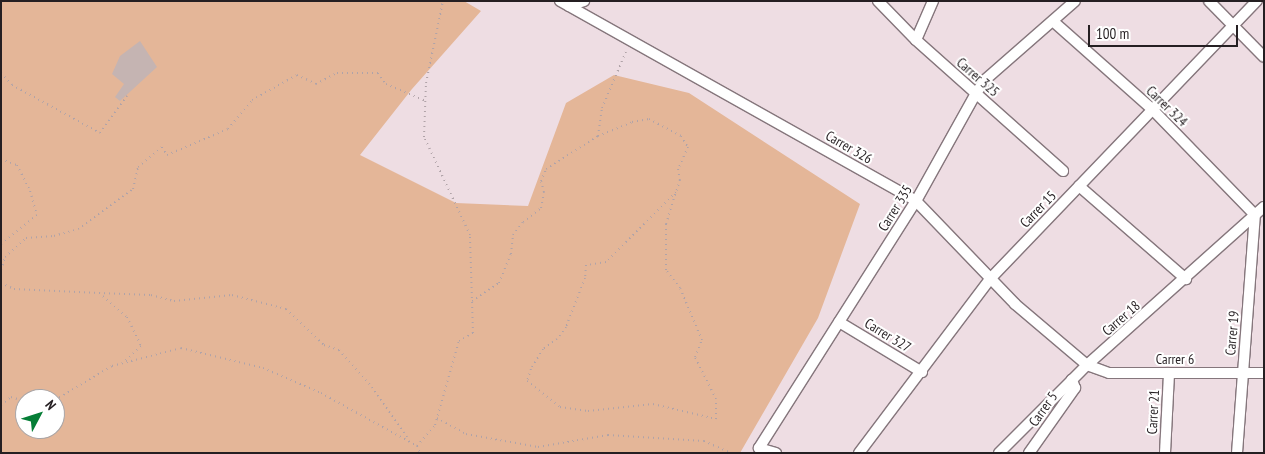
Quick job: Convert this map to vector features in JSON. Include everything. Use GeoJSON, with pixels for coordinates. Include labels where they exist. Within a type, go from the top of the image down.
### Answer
{"type":"FeatureCollection","features":[{"type":"Feature","properties":{"kind":"street"},"geometry":{"type":"LineString","coordinates":[[564,4],[584,1]]}},
{"type":"Feature","properties":{"kind":"street","name":"Carrer 325"},"geometry":{"type":"LineString","coordinates":[[878,1],[916,40],[1063,170]]}},
{"type":"Feature","properties":{"kind":"street"},"geometry":{"type":"LineString","coordinates":[[916,40],[934,1]]}},
{"type":"Feature","properties":{"kind":"street","name":"Carrer 335"},"geometry":{"type":"LineString","coordinates":[[776,453],[759,448],[916,201],[976,93],[986,79],[1054,22],[1075,1]]}},
{"type":"Feature","properties":{"kind":"street"},"geometry":{"type":"LineString","coordinates":[[1208,1],[1232,27],[1264,56]]}},
{"type":"Feature","properties":{"kind":"street","name":"Carrer 15"},"geometry":{"type":"LineString","coordinates":[[859,453],[922,372],[991,278],[1257,1]]}},
{"type":"Feature","properties":{"kind":"street","name":"Carrer 326"},"geometry":{"type":"LineString","coordinates":[[564,4],[916,201],[1014,304],[1087,365]]}},
{"type":"Feature","properties":{"kind":"street","name":"Carrer 324"},"geometry":{"type":"LineString","coordinates":[[1054,22],[1153,110],[1259,215]]}},
{"type":"Feature","properties":{"kind":"street"},"geometry":{"type":"LineString","coordinates":[[1079,186],[1186,279]]}},
{"type":"Feature","properties":{"kind":"street","name":"Carrer 18"},"geometry":{"type":"LineString","coordinates":[[999,453],[1087,365],[1259,215],[1264,207]]}},
{"type":"Feature","properties":{"kind":"street","name":"Carrer 19"},"geometry":{"type":"LineString","coordinates":[[1237,453],[1242,372],[1259,215]]}},
{"type":"Feature","properties":{"kind":"street","name":"Carrer 327"},"geometry":{"type":"LineString","coordinates":[[839,322],[922,372]]}},
{"type":"Feature","properties":{"kind":"street","name":"Carrer 6"},"geometry":{"type":"LineString","coordinates":[[1087,365],[1109,373],[1264,373]]}},
{"type":"Feature","properties":{"kind":"street","name":"Carrer 21"},"geometry":{"type":"LineString","coordinates":[[1165,453],[1169,372]]}},
{"type":"Feature","properties":{"kind":"street","name":"Carrer 5"},"geometry":{"type":"LineString","coordinates":[[1030,453],[1075,388],[1072,380]]}},
{"type":"Feature","properties":{"kind":"path"},"geometry":{"type":"LineString","coordinates":[[418,446],[436,418],[459,341],[473,333],[470,235],[424,137],[426,101],[443,1]]}},
{"type":"Feature","properties":{"kind":"path"},"geometry":{"type":"LineString","coordinates":[[598,136],[602,108],[631,40]]}},
{"type":"Feature","properties":{"kind":"path"},"geometry":{"type":"LineString","coordinates":[[1,73],[12,85],[100,133],[127,96]]}},
{"type":"Feature","properties":{"kind":"path"},"geometry":{"type":"LineString","coordinates":[[1,270],[5,257],[26,238],[54,236],[78,229],[133,190],[138,167],[162,147],[167,155],[228,129],[252,100],[297,75],[316,84],[337,73],[378,73],[386,84],[426,101]]}},
{"type":"Feature","properties":{"kind":"path"},"geometry":{"type":"LineString","coordinates":[[472,301],[499,283],[510,254],[513,235],[523,222],[541,208],[544,192],[541,181],[546,169],[598,136],[632,122],[649,119],[681,136],[688,148],[678,168],[680,180],[666,224],[666,270],[680,288],[702,340],[695,357],[716,399],[716,419],[653,404],[588,411],[560,407],[527,381],[543,349],[557,340],[566,327],[585,278],[586,265],[606,262],[676,192]]}},
{"type":"Feature","properties":{"kind":"path"},"geometry":{"type":"LineString","coordinates":[[1,159],[17,165],[30,191],[37,215],[1,244]]}},
{"type":"Feature","properties":{"kind":"path"},"geometry":{"type":"LineString","coordinates":[[1,283],[14,289],[151,294],[174,301],[232,295],[286,309],[324,345],[339,350],[372,387],[410,442]]}},
{"type":"Feature","properties":{"kind":"path"},"geometry":{"type":"LineString","coordinates":[[99,293],[127,316],[141,346],[123,363]]}},
{"type":"Feature","properties":{"kind":"path"},"geometry":{"type":"LineString","coordinates":[[65,394],[112,366],[181,348],[263,368],[322,393],[418,446],[420,453]]}},
{"type":"Feature","properties":{"kind":"path"},"geometry":{"type":"LineString","coordinates":[[1,404],[11,397],[15,398]]}},
{"type":"Feature","properties":{"kind":"path"},"geometry":{"type":"LineString","coordinates":[[436,418],[466,434],[538,447],[608,435],[704,441],[731,453]]}},
{"type":"Feature","properties":{"kind":"shaded area"},"geometry":{"type":"Polygon","coordinates":[[[1,1],[464,1],[481,11],[412,89],[360,155],[456,203],[528,206],[566,103],[614,75],[689,93],[860,204],[818,318],[740,453],[1,453],[1,1]]]}},
{"type":"Feature","properties":{"kind":"building"},"geometry":{"type":"Polygon","coordinates":[[[140,41],[157,67],[120,101],[115,97],[124,84],[112,74],[120,56],[140,41]]]}}]}
